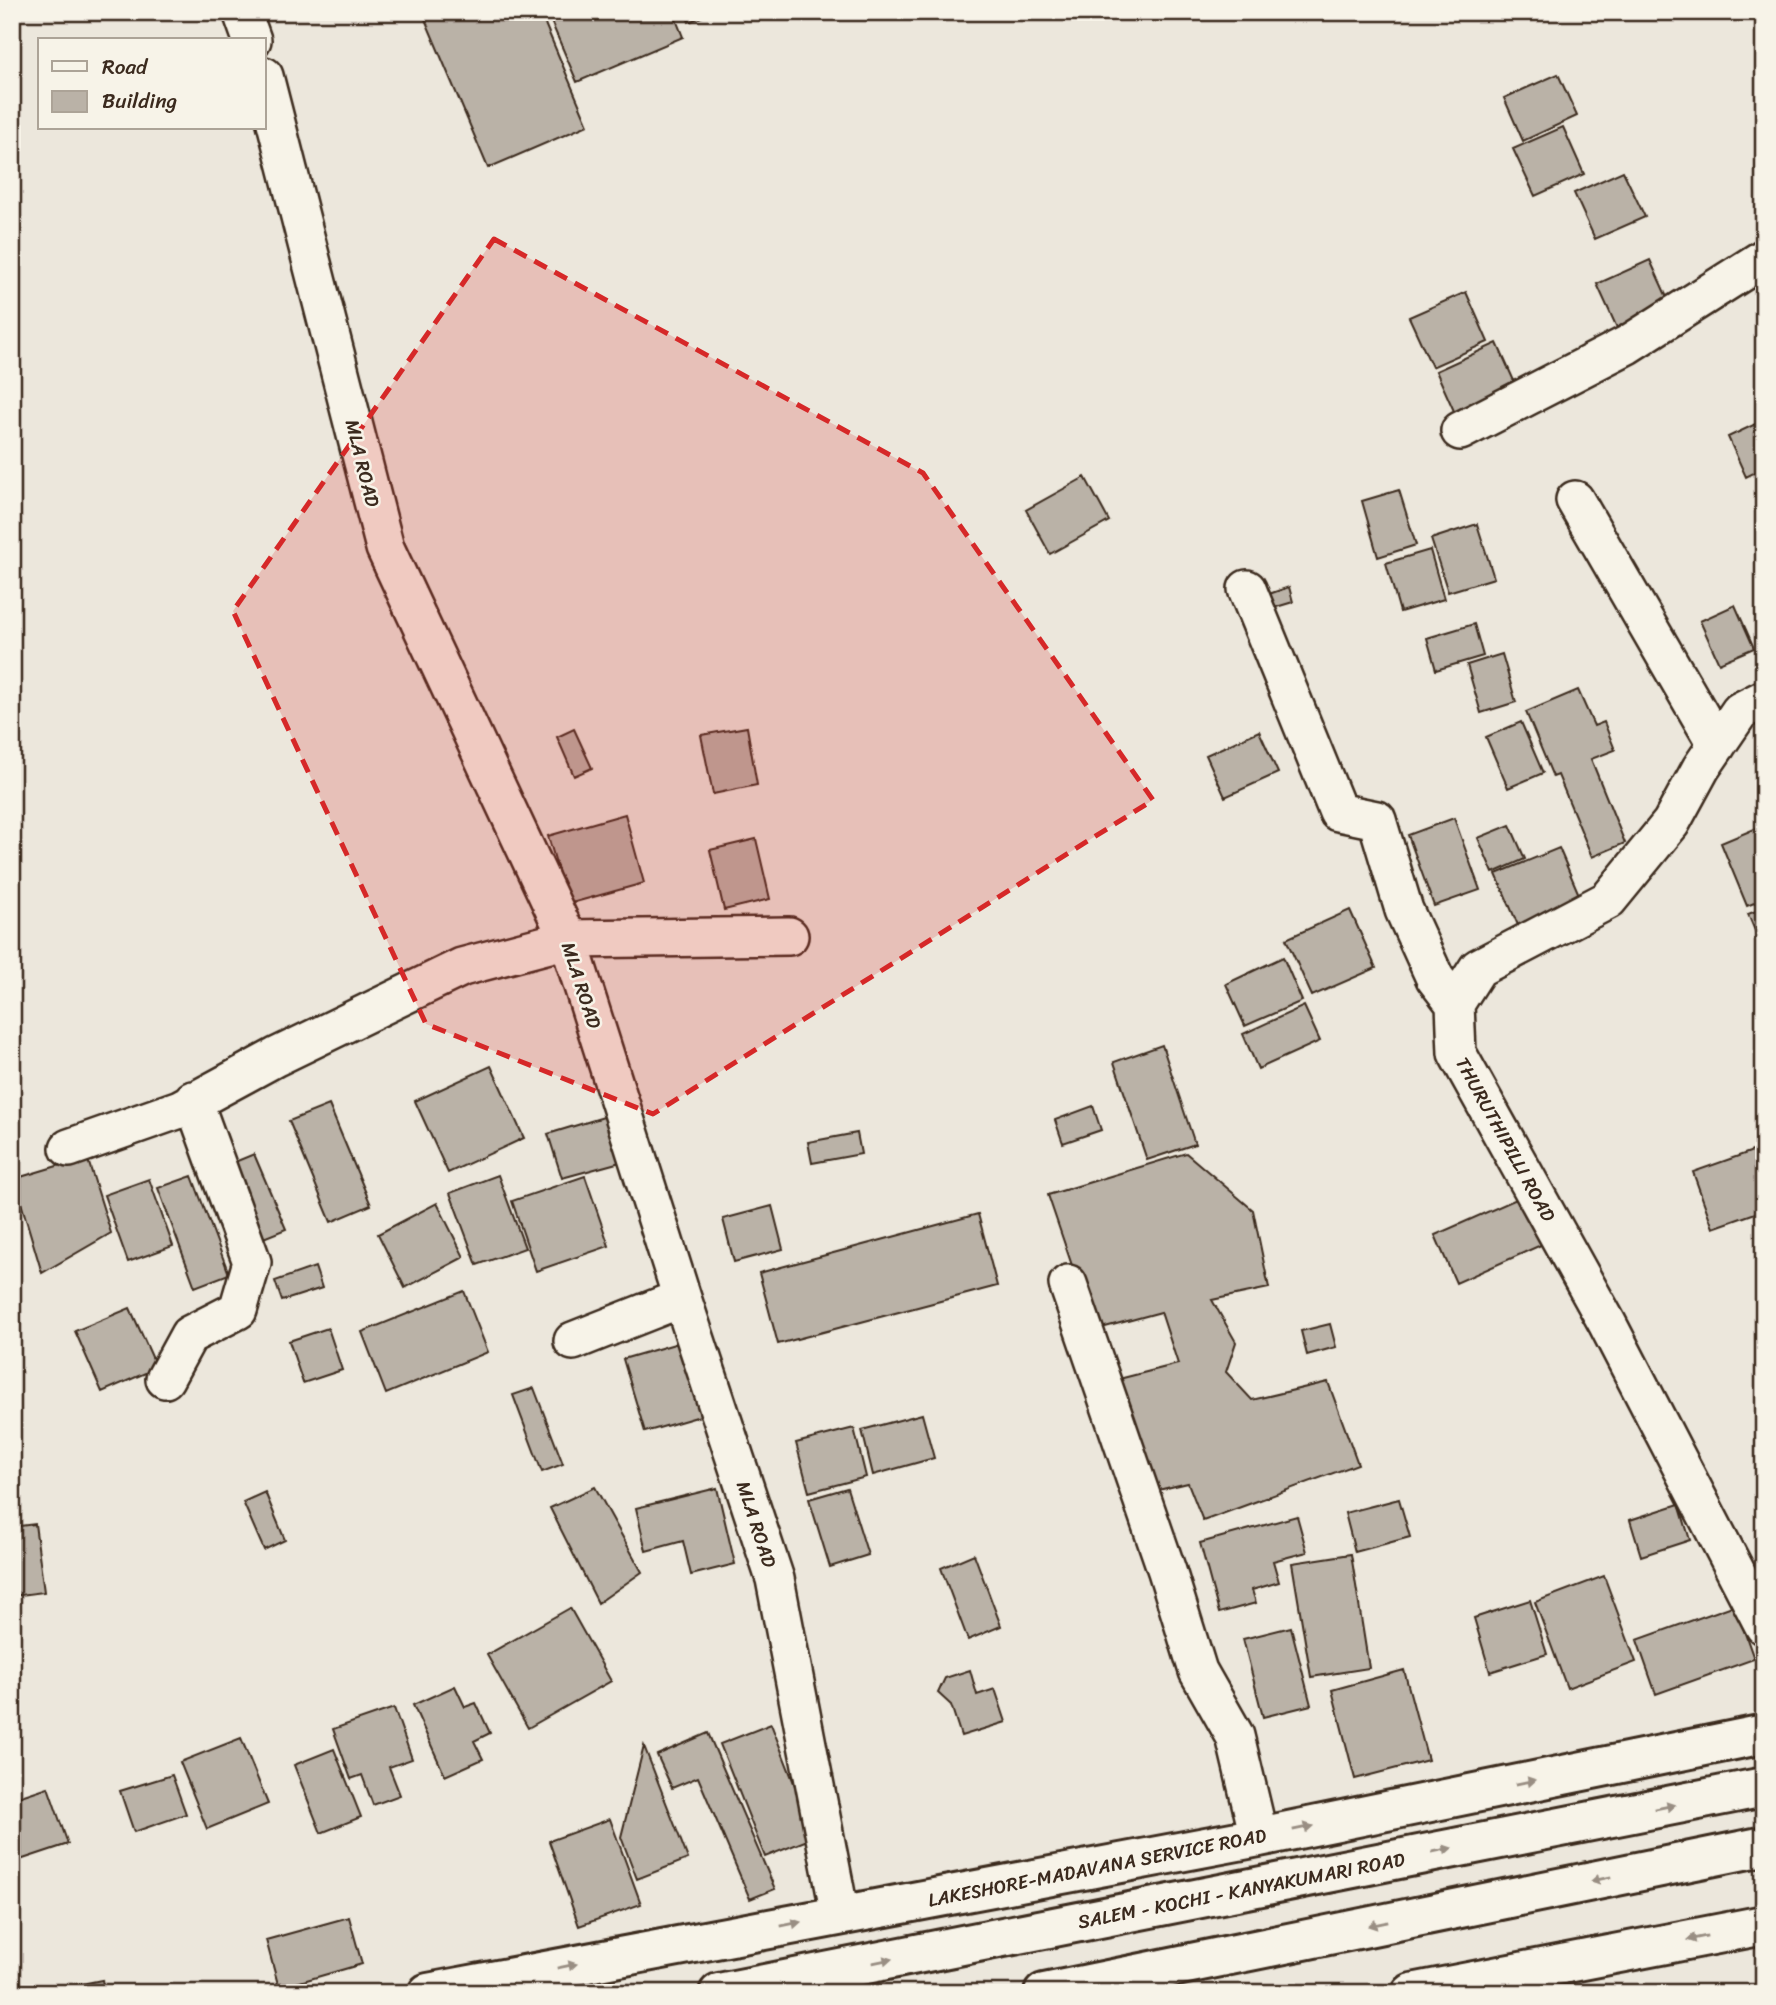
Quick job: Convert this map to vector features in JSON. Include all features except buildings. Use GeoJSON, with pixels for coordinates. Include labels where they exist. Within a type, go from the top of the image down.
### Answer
{"type":"FeatureCollection","features":[{"type":"Feature","properties":{"kind":"main road","name":"LAKESHORE-MADAVANA SERVICE ROAD"},"geometry":{"type":"LineString","coordinates":[[428,1993],[1259,1837],[1764,1734]]}},
{"type":"Feature","properties":{"kind":"main road","name":"SALEM - KOCHI - KANYAKUMARI ROAD"},"geometry":{"type":"LineString","coordinates":[[719,1993],[1764,1787]]}},
{"type":"Feature","properties":{"kind":"main road"},"geometry":{"type":"LineString","coordinates":[[1044,1993],[1764,1846]]}},
{"type":"Feature","properties":{"kind":"main road"},"geometry":{"type":"LineString","coordinates":[[1412,1993],[1764,1925]]}},
{"type":"Feature","properties":{"kind":"street"},"geometry":{"type":"LineString","coordinates":[[242,12],[251,38]]}},
{"type":"Feature","properties":{"kind":"street","name":"MLA ROAD"},"geometry":{"type":"LineString","coordinates":[[266,84],[385,548],[568,939],[775,1579],[840,1915]]}},
{"type":"Feature","properties":{"kind":"street"},"geometry":{"type":"LineString","coordinates":[[1460,431],[1626,345],[1764,258]]}},
{"type":"Feature","properties":{"kind":"street"},"geometry":{"type":"LineString","coordinates":[[1574,500],[1717,745]]}},
{"type":"Feature","properties":{"kind":"street"},"geometry":{"type":"LineString","coordinates":[[1247,589],[1338,813],[1377,820],[1404,910],[1434,978],[1455,1004],[1478,968],[1608,900],[1671,823],[1740,711],[1764,699]]}},
{"type":"Feature","properties":{"kind":"street"},"geometry":{"type":"LineString","coordinates":[[69,1148],[180,1109],[462,967],[568,939],[789,936]]}},
{"type":"Feature","properties":{"kind":"street","name":"THURUTHIPILLI ROAD"},"geometry":{"type":"LineString","coordinates":[[1455,1004],[1457,1054],[1607,1323],[1764,1626]]}},
{"type":"Feature","properties":{"kind":"street"},"geometry":{"type":"LineString","coordinates":[[165,1379],[189,1335],[238,1310],[253,1262],[194,1100]]}},
{"type":"Feature","properties":{"kind":"street"},"geometry":{"type":"LineString","coordinates":[[1068,1284],[1167,1571],[1198,1671],[1235,1736],[1259,1837]]}},
{"type":"Feature","properties":{"kind":"street"},"geometry":{"type":"LineString","coordinates":[[573,1341],[682,1298]]}},
{"type":"Feature","properties":{"kind":"highlighted area"},"geometry":{"type":"Polygon","coordinates":[[[494,239],[923,473],[1153,800],[653,1114],[426,1024],[233,611],[494,239]]]}}]}
